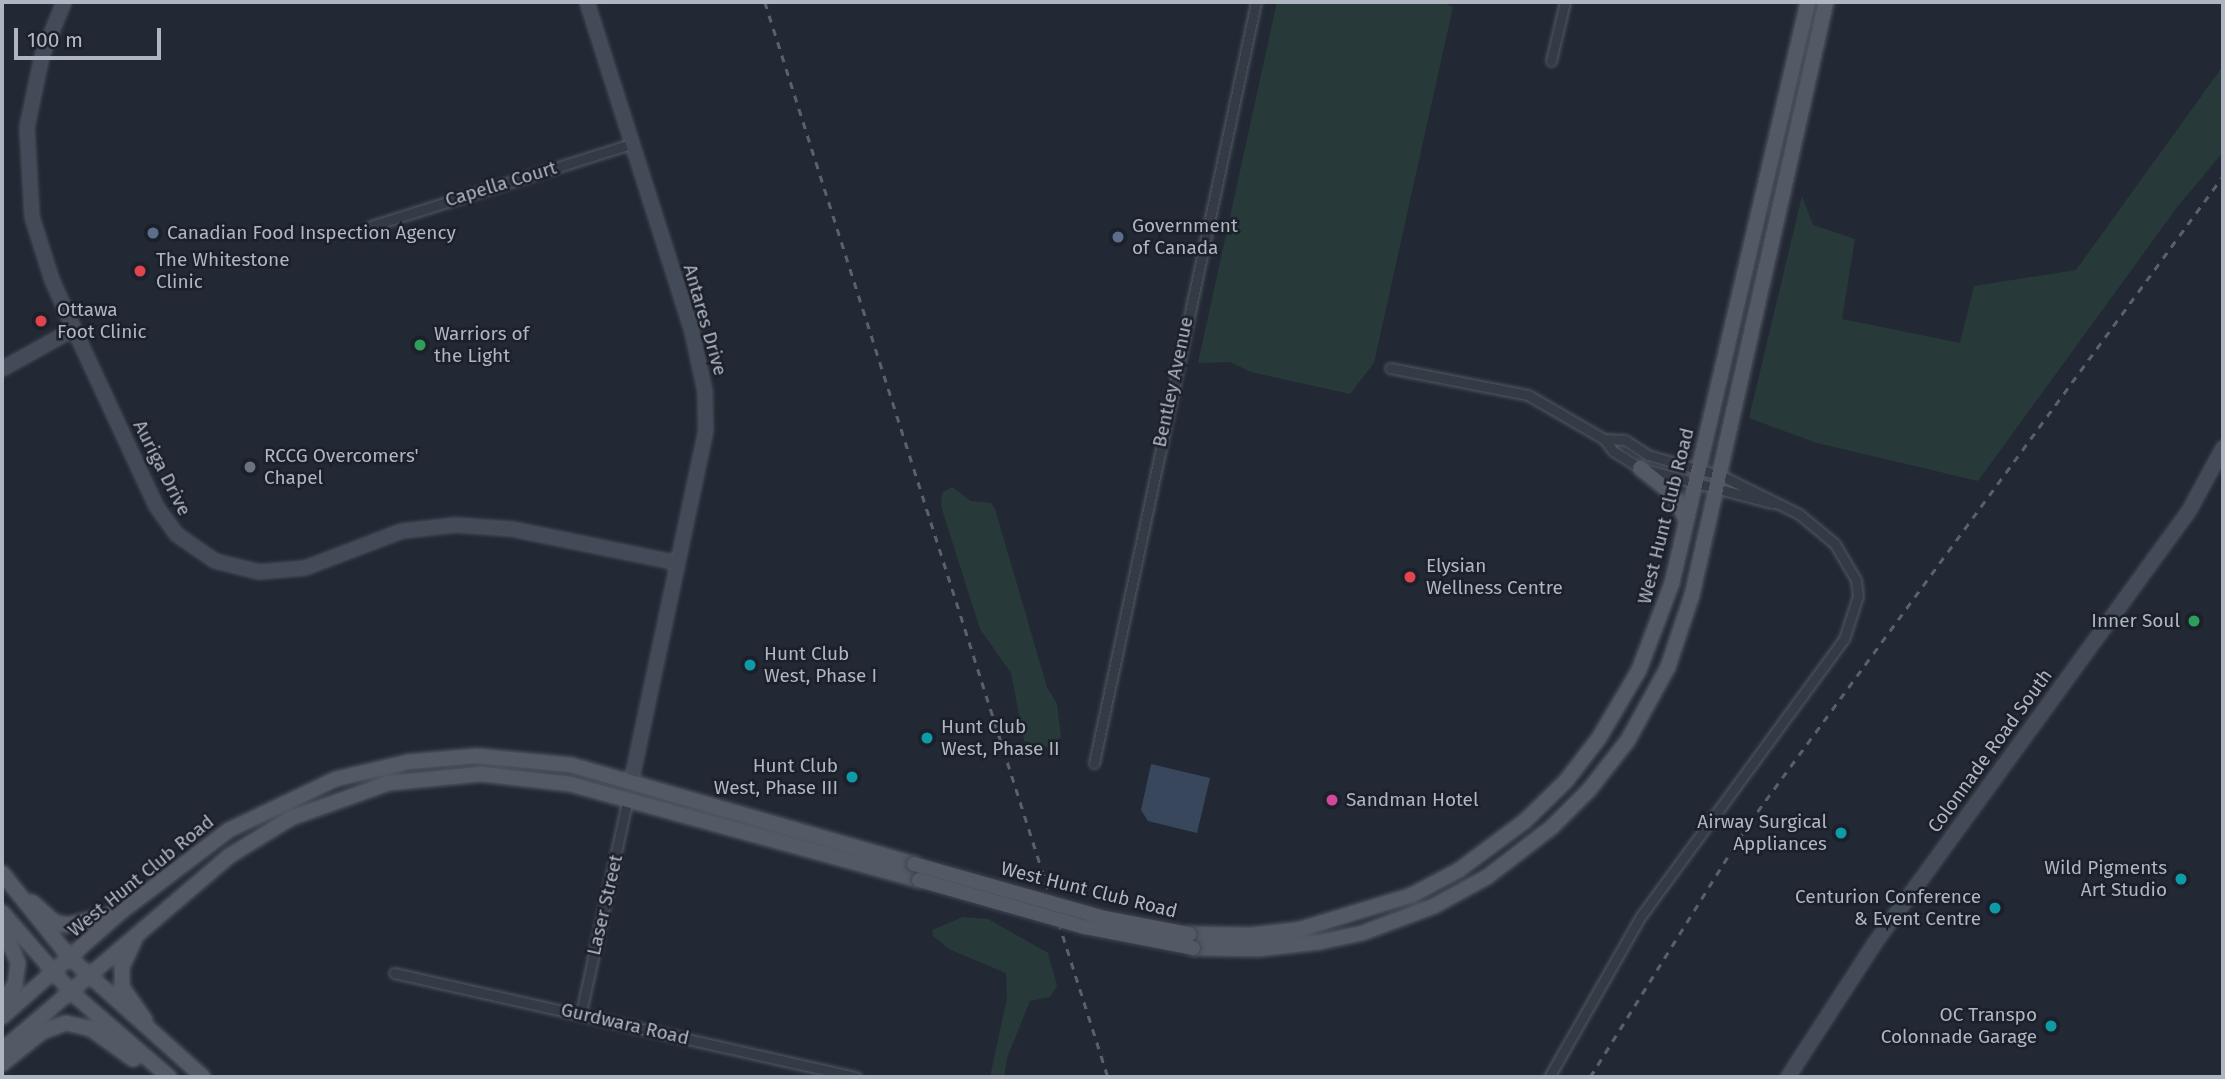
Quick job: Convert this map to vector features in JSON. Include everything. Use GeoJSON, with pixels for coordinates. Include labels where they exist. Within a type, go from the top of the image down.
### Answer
{"type":"FeatureCollection","features":[{"type":"Feature","properties":{"kind":"main road","name":"West Hunt Club Road"},"geometry":{"type":"LineString","coordinates":[[2,1017],[122,912],[229,830],[296,795],[362,772],[432,759],[497,757],[552,762],[632,779],[914,864],[1191,941],[1269,933],[1377,909],[1459,870],[1525,821],[1576,770],[1631,686],[1663,611],[1808,2]]}},
{"type":"Feature","properties":{"kind":"main road","name":"West Hunt Club Road"},"geometry":{"type":"LineString","coordinates":[[2,1050],[210,871],[270,830],[370,788],[426,777],[504,775],[628,797],[1084,927],[1191,941],[1295,946],[1382,926],[1478,883],[1552,827],[1612,763],[1661,681],[1685,620],[1719,492],[1826,2]]}},
{"type":"Feature","properties":{"kind":"main road"},"geometry":{"type":"LineString","coordinates":[[1640,468],[1674,495],[1686,519]]}},
{"type":"Feature","properties":{"kind":"main road"},"geometry":{"type":"LineString","coordinates":[[628,797],[632,779]]}},
{"type":"Feature","properties":{"kind":"main road"},"geometry":{"type":"LineString","coordinates":[[2,872],[58,924],[90,922],[122,912]]}},
{"type":"Feature","properties":{"kind":"main road"},"geometry":{"type":"LineString","coordinates":[[2,872],[88,977],[204,1077]]}},
{"type":"Feature","properties":{"kind":"main road"},"geometry":{"type":"LineString","coordinates":[[2,912],[71,992],[166,1077]]}},
{"type":"Feature","properties":{"kind":"main road"},"geometry":{"type":"LineString","coordinates":[[2,928],[18,963],[15,984],[2,1002]]}},
{"type":"Feature","properties":{"kind":"main road"},"geometry":{"type":"LineString","coordinates":[[140,931],[122,967],[122,987],[160,1041]]}},
{"type":"Feature","properties":{"kind":"main road"},"geometry":{"type":"LineString","coordinates":[[2,1064],[42,1031],[74,1023],[91,1029],[166,1077]]}},
{"type":"Feature","properties":{"kind":"street","name":"Auriga Drive"},"geometry":{"type":"LineString","coordinates":[[64,2],[34,85],[26,159],[35,230],[74,329],[156,506],[176,534],[215,561],[238,569],[282,572],[402,531],[456,525],[512,529],[678,563]]}},
{"type":"Feature","properties":{"kind":"street","name":"Antares Drive"},"geometry":{"type":"LineString","coordinates":[[587,2],[691,327],[705,391],[706,430],[632,779]]}},
{"type":"Feature","properties":{"kind":"street","name":"Bentley Avenue"},"geometry":{"type":"LineString","coordinates":[[1094,763],[1256,2]]}},
{"type":"Feature","properties":{"kind":"street"},"geometry":{"type":"LineString","coordinates":[[1551,61],[1565,2]]}},
{"type":"Feature","properties":{"kind":"street","name":"Capella Court"},"geometry":{"type":"LineString","coordinates":[[371,226],[631,144]]}},
{"type":"Feature","properties":{"kind":"street"},"geometry":{"type":"LineString","coordinates":[[2,369],[74,329]]}},
{"type":"Feature","properties":{"kind":"street"},"geometry":{"type":"LineString","coordinates":[[1390,368],[1528,395],[1604,439],[1613,451],[1640,468],[1719,492],[1774,503]]}},
{"type":"Feature","properties":{"kind":"street"},"geometry":{"type":"LineString","coordinates":[[1549,1077],[1641,916],[1852,623],[1857,588],[1842,555],[1812,522],[1722,476],[1648,455],[1625,440],[1604,439]]}},
{"type":"Feature","properties":{"kind":"street","name":"Colonnade Road South"},"geometry":{"type":"LineString","coordinates":[[1788,1077],[1875,943],[2189,511],[2223,448]]}},
{"type":"Feature","properties":{"kind":"street","name":"Laser Street"},"geometry":{"type":"LineString","coordinates":[[581,1013],[628,797]]}},
{"type":"Feature","properties":{"kind":"street","name":"Gurdwara Road"},"geometry":{"type":"LineString","coordinates":[[394,973],[856,1077]]}},
{"type":"Feature","properties":{"kind":"shaded area"},"geometry":{"type":"Polygon","coordinates":[[[1277,2],[1441,2],[1453,7],[1374,363],[1350,394],[1251,372],[1230,362],[1198,363],[1277,2]]]}},
{"type":"Feature","properties":{"kind":"shaded area"},"geometry":{"type":"Polygon","coordinates":[[[2223,66],[2223,152],[2178,206],[1978,481],[1817,443],[1749,418],[1802,196],[1813,225],[1855,239],[1842,319],[1960,343],[1974,286],[2076,270],[2223,66]]]}},
{"type":"Feature","properties":{"kind":"shaded area"},"geometry":{"type":"Polygon","coordinates":[[[952,487],[971,501],[991,503],[995,509],[1047,687],[1057,704],[1061,737],[1051,748],[1024,741],[1011,673],[980,629],[941,506],[942,493],[952,487]]]}},
{"type":"Feature","properties":{"kind":"shaded area"},"geometry":{"type":"Polygon","coordinates":[[[963,917],[988,919],[1048,953],[1057,986],[1050,997],[1030,1001],[1007,1058],[1004,1077],[990,1077],[1007,998],[1006,973],[949,949],[933,936],[932,930],[963,917]]]}},
{"type":"Feature","properties":{"kind":"water"},"geometry":{"type":"Polygon","coordinates":[[[1151,764],[1210,778],[1197,833],[1148,821],[1141,810],[1151,764]]]}},
{"type":"Feature","properties":{"kind":"railway"},"geometry":{"type":"LineString","coordinates":[[765,2],[1108,1077]]}},
{"type":"Feature","properties":{"kind":"railway"},"geometry":{"type":"LineString","coordinates":[[1590,1077],[1749,823],[2223,176]]}},
{"type":"Feature","properties":{"kind":"place","name":"Canadian Food Inspection Agency"},"geometry":{"type":"Point","coordinates":[153,233]}},
{"type":"Feature","properties":{"kind":"place","name":"Government of Canada"},"geometry":{"type":"Point","coordinates":[1118,237]}},
{"type":"Feature","properties":{"kind":"place","name":"The Whitestone Clinic"},"geometry":{"type":"Point","coordinates":[140,271]}},
{"type":"Feature","properties":{"kind":"place","name":"Ottawa Foot Clinic"},"geometry":{"type":"Point","coordinates":[41,321]}},
{"type":"Feature","properties":{"kind":"place","name":"Warriors of the Light"},"geometry":{"type":"Point","coordinates":[420,345]}},
{"type":"Feature","properties":{"kind":"place","name":"RCCG Overcomers' Chapel"},"geometry":{"type":"Point","coordinates":[250,467]}},
{"type":"Feature","properties":{"kind":"place","name":"Elysian Wellness Centre"},"geometry":{"type":"Point","coordinates":[1410,577]}},
{"type":"Feature","properties":{"kind":"place","name":"Inner Soul"},"geometry":{"type":"Point","coordinates":[2194,621]}},
{"type":"Feature","properties":{"kind":"place","name":"Hunt Club West, Phase I"},"geometry":{"type":"Point","coordinates":[750,665]}},
{"type":"Feature","properties":{"kind":"place","name":"Hunt Club West, Phase II"},"geometry":{"type":"Point","coordinates":[927,738]}},
{"type":"Feature","properties":{"kind":"place","name":"Hunt Club West, Phase III"},"geometry":{"type":"Point","coordinates":[852,777]}},
{"type":"Feature","properties":{"kind":"place","name":"Sandman Hotel"},"geometry":{"type":"Point","coordinates":[1332,800]}},
{"type":"Feature","properties":{"kind":"place","name":"Airway Surgical Appliances"},"geometry":{"type":"Point","coordinates":[1841,833]}},
{"type":"Feature","properties":{"kind":"place","name":"Wild Pigments Art Studio"},"geometry":{"type":"Point","coordinates":[2181,879]}},
{"type":"Feature","properties":{"kind":"place","name":"Centurion Conference & Event Centre"},"geometry":{"type":"Point","coordinates":[1995,908]}},
{"type":"Feature","properties":{"kind":"place","name":"OC Transpo Colonnade Garage"},"geometry":{"type":"Point","coordinates":[2051,1026]}}]}
